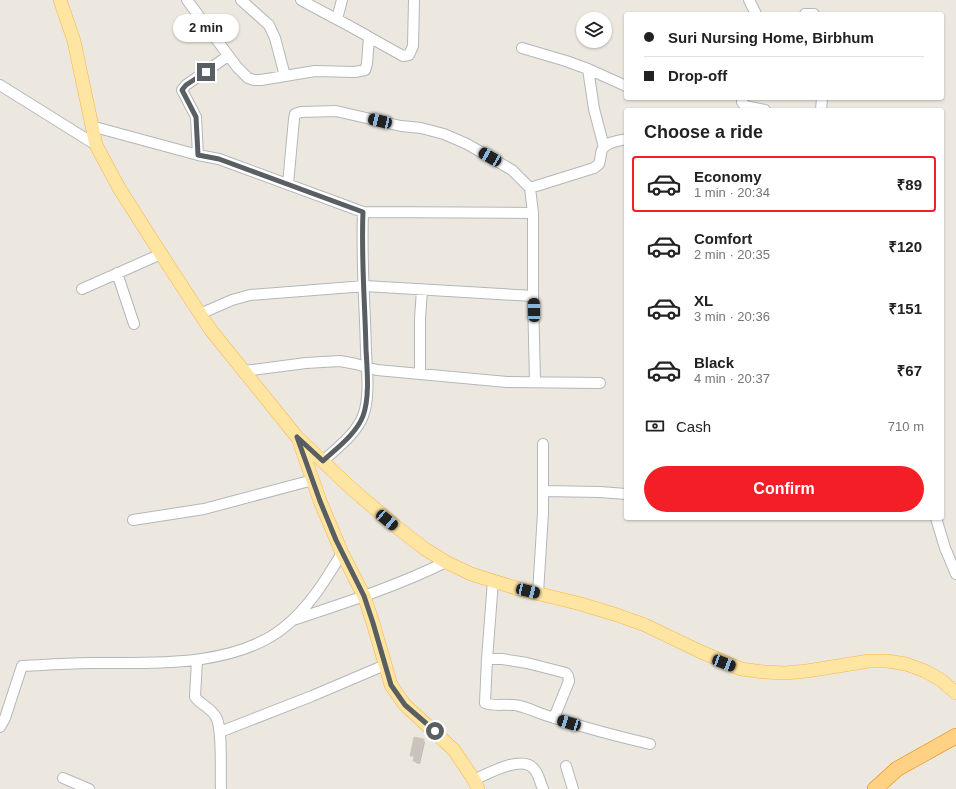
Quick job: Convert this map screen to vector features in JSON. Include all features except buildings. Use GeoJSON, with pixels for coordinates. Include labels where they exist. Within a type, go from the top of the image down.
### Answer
{"type":"FeatureCollection","features":[{"type":"Feature","properties":{"kind":"highway"},"geometry":{"type":"LineString","coordinates":[[876,788],[897,769],[956,736]]}},
{"type":"Feature","properties":{"kind":"highway"},"geometry":{"type":"LineString","coordinates":[[876,788],[900,778],[956,747]]}},
{"type":"Feature","properties":{"kind":"main road"},"geometry":{"type":"LineString","coordinates":[[60,0],[74,41],[96,145],[119,188],[161,254],[210,329],[297,437],[353,490],[399,529],[425,549],[446,562],[471,574],[581,604],[645,625],[741,669],[786,673],[869,661],[887,661],[906,664],[925,671],[941,680],[956,693]]}},
{"type":"Feature","properties":{"kind":"main road"},"geometry":{"type":"LineString","coordinates":[[297,437],[342,553],[364,596],[391,685],[405,705],[454,750],[476,785]]}},
{"type":"Feature","properties":{"kind":"street"},"geometry":{"type":"LineString","coordinates":[[187,0],[228,56],[243,73],[254,80],[272,79],[315,71],[355,72],[365,70],[367,64],[369,37]]}},
{"type":"Feature","properties":{"kind":"street"},"geometry":{"type":"LineString","coordinates":[[241,0],[269,25],[275,38],[285,76]]}},
{"type":"Feature","properties":{"kind":"street"},"geometry":{"type":"LineString","coordinates":[[302,0],[350,25],[403,56],[409,55],[413,46],[414,0]]}},
{"type":"Feature","properties":{"kind":"street"},"geometry":{"type":"LineString","coordinates":[[337,19],[342,0]]}},
{"type":"Feature","properties":{"kind":"street"},"geometry":{"type":"LineString","coordinates":[[749,0],[755,12]]}},
{"type":"Feature","properties":{"kind":"street"},"geometry":{"type":"LineString","coordinates":[[522,48],[588,69],[624,85]]}},
{"type":"Feature","properties":{"kind":"street"},"geometry":{"type":"LineString","coordinates":[[198,155],[196,117],[182,90],[186,85],[228,56]]}},
{"type":"Feature","properties":{"kind":"street"},"geometry":{"type":"LineString","coordinates":[[588,69],[594,109],[604,147]]}},
{"type":"Feature","properties":{"kind":"street"},"geometry":{"type":"LineString","coordinates":[[0,85],[96,145]]}},
{"type":"Feature","properties":{"kind":"street"},"geometry":{"type":"LineString","coordinates":[[742,100],[745,106],[754,108]]}},
{"type":"Feature","properties":{"kind":"street"},"geometry":{"type":"LineString","coordinates":[[288,184],[294,119],[296,114],[307,111],[336,111],[444,134],[467,144],[512,170],[530,188],[533,213],[535,382]]}},
{"type":"Feature","properties":{"kind":"street"},"geometry":{"type":"LineString","coordinates":[[91,126],[198,155],[219,159],[363,212],[533,213]]}},
{"type":"Feature","properties":{"kind":"street"},"geometry":{"type":"LineString","coordinates":[[530,188],[594,168],[599,164],[604,147],[611,143],[624,140]]}},
{"type":"Feature","properties":{"kind":"street"},"geometry":{"type":"LineString","coordinates":[[323,461],[354,430],[361,420],[366,405],[362,246],[363,212]]}},
{"type":"Feature","properties":{"kind":"street"},"geometry":{"type":"LineString","coordinates":[[82,289],[161,254]]}},
{"type":"Feature","properties":{"kind":"street"},"geometry":{"type":"LineString","coordinates":[[117,273],[134,324]]}},
{"type":"Feature","properties":{"kind":"street"},"geometry":{"type":"LineString","coordinates":[[200,314],[232,300],[250,295],[364,286],[533,296]]}},
{"type":"Feature","properties":{"kind":"street"},"geometry":{"type":"LineString","coordinates":[[420,374],[420,318],[422,290]]}},
{"type":"Feature","properties":{"kind":"street"},"geometry":{"type":"LineString","coordinates":[[244,370],[340,361],[377,370],[507,382],[600,383]]}},
{"type":"Feature","properties":{"kind":"street"},"geometry":{"type":"LineString","coordinates":[[538,593],[543,513],[543,444]]}},
{"type":"Feature","properties":{"kind":"street"},"geometry":{"type":"LineString","coordinates":[[133,520],[204,508],[313,480]]}},
{"type":"Feature","properties":{"kind":"street"},"geometry":{"type":"LineString","coordinates":[[543,491],[624,494]]}},
{"type":"Feature","properties":{"kind":"street"},"geometry":{"type":"LineString","coordinates":[[937,520],[944,548],[956,574]]}},
{"type":"Feature","properties":{"kind":"street"},"geometry":{"type":"LineString","coordinates":[[0,727],[5,718],[22,666],[156,663],[196,660],[218,656],[254,644],[267,638],[300,613],[323,584],[342,553]]}},
{"type":"Feature","properties":{"kind":"street"},"geometry":{"type":"LineString","coordinates":[[291,621],[422,574],[446,562]]}},
{"type":"Feature","properties":{"kind":"street"},"geometry":{"type":"LineString","coordinates":[[493,581],[485,703],[521,706],[554,718],[650,744]]}},
{"type":"Feature","properties":{"kind":"street"},"geometry":{"type":"LineString","coordinates":[[487,659],[502,659],[527,663],[566,673],[569,682],[554,718]]}},
{"type":"Feature","properties":{"kind":"street"},"geometry":{"type":"LineString","coordinates":[[196,660],[196,697],[215,715],[220,732],[221,789]]}},
{"type":"Feature","properties":{"kind":"street"},"geometry":{"type":"LineString","coordinates":[[220,732],[312,696],[385,665]]}},
{"type":"Feature","properties":{"kind":"street"},"geometry":{"type":"LineString","coordinates":[[476,785],[502,767],[528,764],[536,771],[543,789]]}},
{"type":"Feature","properties":{"kind":"street"},"geometry":{"type":"LineString","coordinates":[[566,766],[573,789]]}},
{"type":"Feature","properties":{"kind":"street"},"geometry":{"type":"LineString","coordinates":[[63,778],[89,789]]}},
{"type":"Feature","properties":{"kind":"route"},"geometry":{"type":"LineString","coordinates":[[206,72],[186,85],[182,90],[196,117],[198,155],[219,159],[363,212],[362,246],[367,379],[366,405],[364,414],[354,430],[323,461],[297,437],[336,540],[364,596],[391,685],[405,705],[435,731]]}}]}
